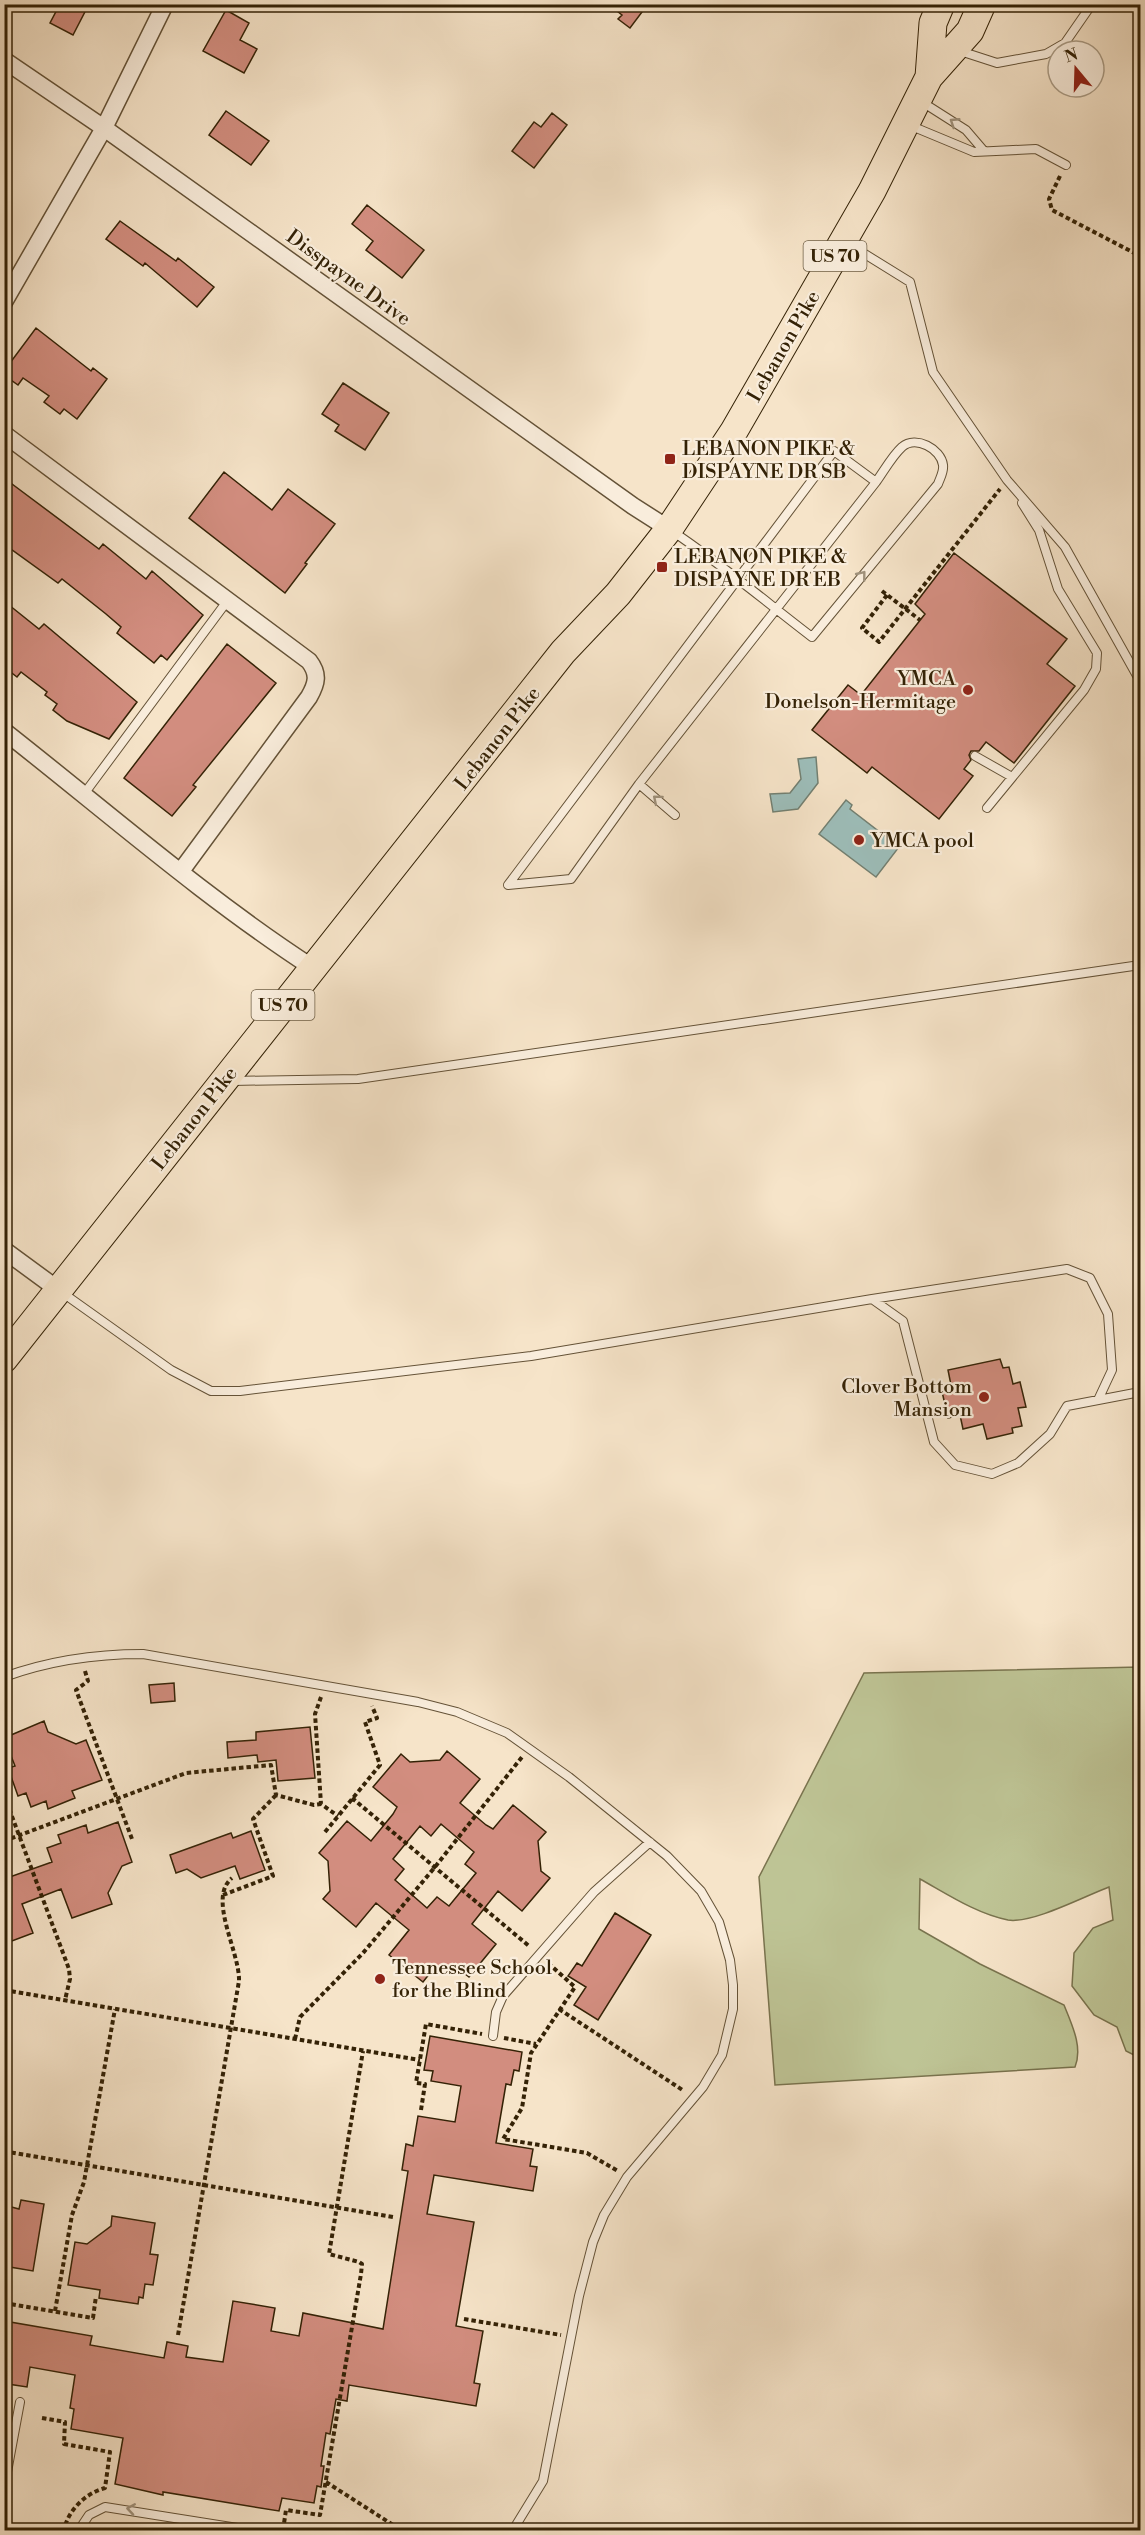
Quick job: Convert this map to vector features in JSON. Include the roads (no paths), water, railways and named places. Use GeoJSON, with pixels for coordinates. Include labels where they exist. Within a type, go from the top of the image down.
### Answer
{"type":"FeatureCollection","features":[{"type":"Feature","properties":{"kind":"main road","name":"Lebanon Pike"},"geometry":{"type":"LineString","coordinates":[[924,88],[933,23],[941,4]]}},
{"type":"Feature","properties":{"kind":"main road","name":"Lebanon Pike"},"geometry":{"type":"LineString","coordinates":[[4,1359],[563,652],[618,594],[669,529],[734,431],[844,241],[924,88],[970,31],[982,4]]}},
{"type":"Feature","properties":{"kind":"street"},"geometry":{"type":"LineString","coordinates":[[4,302],[104,128],[165,4]]}},
{"type":"Feature","properties":{"kind":"street","name":"Disspayne Drive"},"geometry":{"type":"LineString","coordinates":[[4,60],[104,128],[633,506],[669,529]]}},
{"type":"Feature","properties":{"kind":"street"},"geometry":{"type":"LineString","coordinates":[[4,435],[309,661],[317,671],[316,684],[309,697],[181,871]]}},
{"type":"Feature","properties":{"kind":"street"},"geometry":{"type":"LineString","coordinates":[[4,731],[181,871],[284,949],[313,968]]}},
{"type":"Feature","properties":{"kind":"street"},"geometry":{"type":"LineString","coordinates":[[4,1250],[60,1291]]}},
{"type":"Feature","properties":{"kind":"lane"},"geometry":{"type":"LineString","coordinates":[[954,49],[997,63],[1046,54],[1065,43],[1092,4]]}},
{"type":"Feature","properties":{"kind":"lane"},"geometry":{"type":"LineString","coordinates":[[924,88],[984,151]]}},
{"type":"Feature","properties":{"kind":"lane"},"geometry":{"type":"LineString","coordinates":[[906,123],[974,152],[1036,149],[1066,165]]}},
{"type":"Feature","properties":{"kind":"lane"},"geometry":{"type":"LineString","coordinates":[[844,241],[910,282],[933,372],[1008,480],[1039,530],[1058,589],[1097,653],[1096,669],[1084,690],[1059,713],[987,808]]}},
{"type":"Feature","properties":{"kind":"lane"},"geometry":{"type":"LineString","coordinates":[[669,529],[738,579],[777,610],[812,637],[938,484],[944,470],[940,457],[933,449],[923,444],[910,443],[903,447],[876,482],[777,610],[639,784],[571,879],[508,885],[738,579],[834,451],[876,482]]}},
{"type":"Feature","properties":{"kind":"lane"},"geometry":{"type":"LineString","coordinates":[[1008,480],[1065,547],[1140,681]]}},
{"type":"Feature","properties":{"kind":"lane"},"geometry":{"type":"LineString","coordinates":[[84,794],[228,600]]}},
{"type":"Feature","properties":{"kind":"lane"},"geometry":{"type":"LineString","coordinates":[[975,756],[1012,777]]}},
{"type":"Feature","properties":{"kind":"lane"},"geometry":{"type":"LineString","coordinates":[[639,784],[675,814]]}},
{"type":"Feature","properties":{"kind":"lane"},"geometry":{"type":"LineString","coordinates":[[223,1081],[358,1079],[1140,965]]}},
{"type":"Feature","properties":{"kind":"lane"},"geometry":{"type":"LineString","coordinates":[[60,1291],[171,1370],[211,1391],[240,1391],[531,1356],[1066,1269],[1090,1278],[1108,1314],[1112,1370],[1098,1400]]}},
{"type":"Feature","properties":{"kind":"lane"},"geometry":{"type":"LineString","coordinates":[[872,1299],[903,1321],[934,1442],[955,1465],[992,1474],[1018,1462],[1050,1434],[1067,1406],[1140,1392]]}},
{"type":"Feature","properties":{"kind":"lane"},"geometry":{"type":"LineString","coordinates":[[4,1677],[24,1670],[118,1654],[157,1656],[325,1685],[457,1712],[507,1733],[530,1747],[650,1842],[687,1876],[713,1908],[730,1960],[733,1997],[729,2031],[714,2071],[695,2098],[627,2177],[604,2215],[586,2268],[570,2336],[543,2481],[528,2509],[513,2530]]}},
{"type":"Feature","properties":{"kind":"lane"},"geometry":{"type":"LineString","coordinates":[[493,2036],[496,2012],[503,1996],[594,1892],[650,1842]]}},
{"type":"Feature","properties":{"kind":"lane"},"geometry":{"type":"LineString","coordinates":[[4,2488],[20,2402]]}},
{"type":"Feature","properties":{"kind":"lane"},"geometry":{"type":"LineString","coordinates":[[79,2530],[89,2515],[105,2507],[123,2508],[250,2530]]}},
{"type":"Feature","properties":{"kind":"water"},"geometry":{"type":"Polygon","coordinates":[[[816,757],[818,783],[798,809],[773,812],[770,794],[790,793],[801,779],[798,759],[816,757]]]}},
{"type":"Feature","properties":{"kind":"water","name":"YMCA pool"},"geometry":{"type":"Polygon","coordinates":[[[846,800],[852,805],[850,809],[899,847],[876,877],[819,834],[846,800]]]}},
{"type":"Feature","properties":{"kind":"place","name":"LEBANON PIKE & DISPAYNE DR SB"},"geometry":{"type":"Point","coordinates":[670,459]}},
{"type":"Feature","properties":{"kind":"place","name":"LEBANON PIKE & DISPAYNE DR EB"},"geometry":{"type":"Point","coordinates":[662,567]}},
{"type":"Feature","properties":{"kind":"place","name":"YMCA Donelson-Hermitage"},"geometry":{"type":"Point","coordinates":[968,690]}},
{"type":"Feature","properties":{"kind":"place","name":"YMCA pool"},"geometry":{"type":"Point","coordinates":[859,840]}},
{"type":"Feature","properties":{"kind":"place","name":"Clover Bottom Mansion"},"geometry":{"type":"Point","coordinates":[984,1397]}},
{"type":"Feature","properties":{"kind":"place","name":"Tennessee School for the Blind"},"geometry":{"type":"Point","coordinates":[380,1979]}}]}
